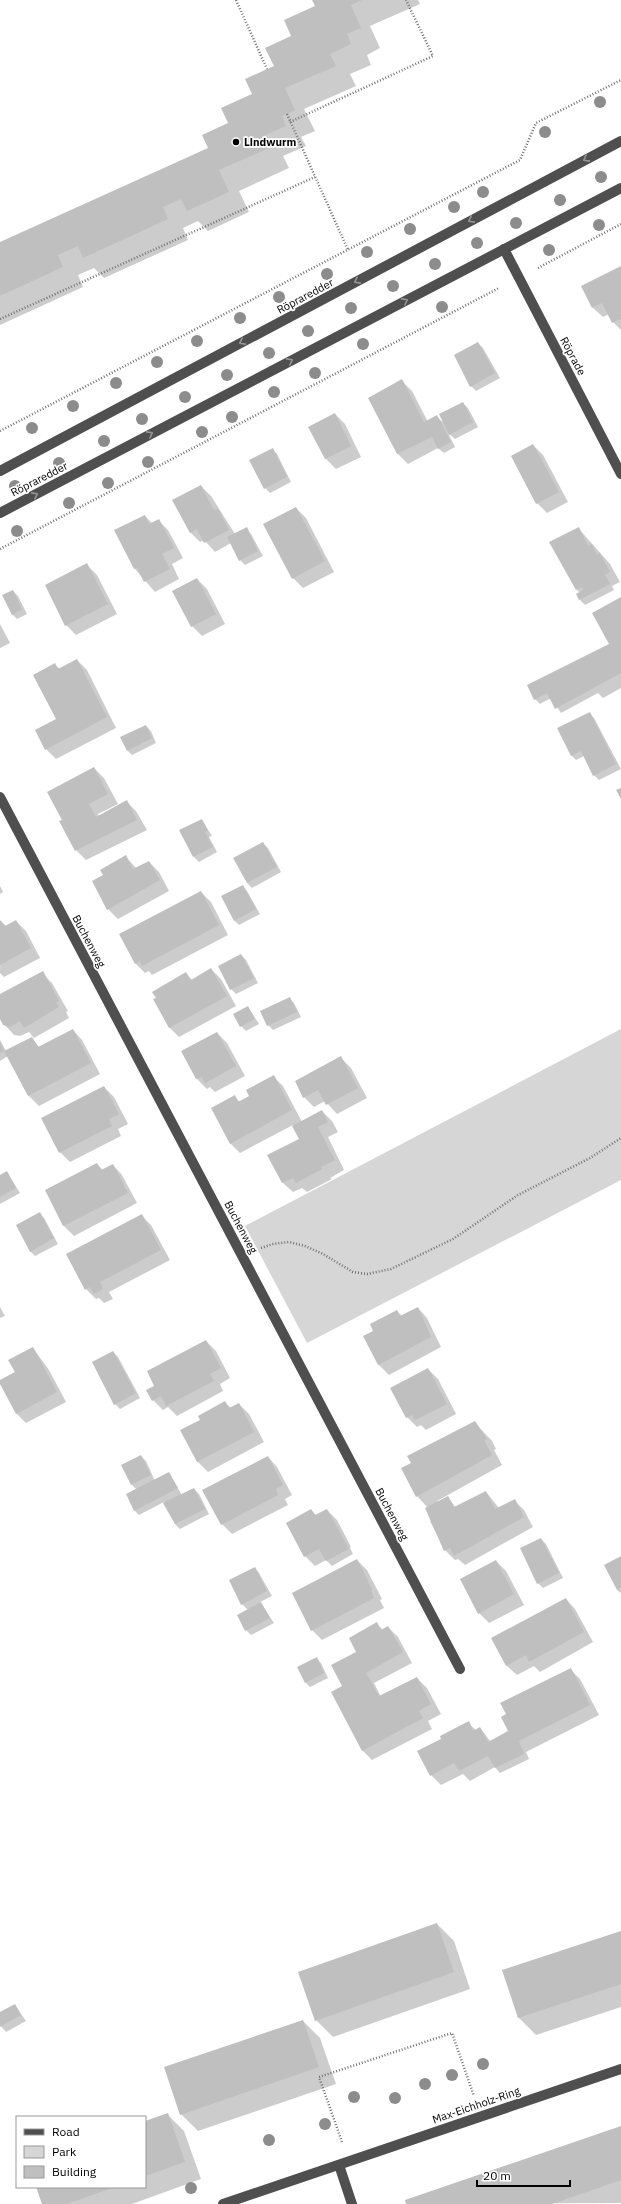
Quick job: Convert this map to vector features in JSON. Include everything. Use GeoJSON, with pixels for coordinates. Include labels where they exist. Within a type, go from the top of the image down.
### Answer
{"type":"FeatureCollection","features":[{"type":"Feature","properties":{"kind":"street","name":"Röpraredder"},"geometry":{"type":"LineString","coordinates":[[0,471],[621,141]]}},
{"type":"Feature","properties":{"kind":"street","name":"Röpraredder"},"geometry":{"type":"LineString","coordinates":[[0,513],[621,188]]}},
{"type":"Feature","properties":{"kind":"street","name":"Röprade"},"geometry":{"type":"LineString","coordinates":[[504,249],[621,474]]}},
{"type":"Feature","properties":{"kind":"street","name":"Buchenweg"},"geometry":{"type":"LineString","coordinates":[[0,797],[460,1669]]}},
{"type":"Feature","properties":{"kind":"street","name":"Max-Eichholz-Ring"},"geometry":{"type":"LineString","coordinates":[[223,2204],[621,2069]]}},
{"type":"Feature","properties":{"kind":"street"},"geometry":{"type":"LineString","coordinates":[[344,2163],[352,2204]]}},
{"type":"Feature","properties":{"kind":"path"},"geometry":{"type":"LineString","coordinates":[[236,0],[267,69]]}},
{"type":"Feature","properties":{"kind":"path"},"geometry":{"type":"LineString","coordinates":[[290,122],[433,56],[406,0]]}},
{"type":"Feature","properties":{"kind":"path"},"geometry":{"type":"LineString","coordinates":[[0,431],[520,160],[536,123],[621,80]]}},
{"type":"Feature","properties":{"kind":"path"},"geometry":{"type":"LineString","coordinates":[[287,114],[348,250]]}},
{"type":"Feature","properties":{"kind":"path"},"geometry":{"type":"LineString","coordinates":[[0,319],[315,177]]}},
{"type":"Feature","properties":{"kind":"path"},"geometry":{"type":"LineString","coordinates":[[0,549],[621,224]]}},
{"type":"Feature","properties":{"kind":"path"},"geometry":{"type":"LineString","coordinates":[[243,1257],[273,1244],[289,1242],[305,1246],[323,1254],[353,1272],[367,1274],[391,1268],[453,1240],[518,1195],[597,1154],[621,1138]]}},
{"type":"Feature","properties":{"kind":"path"},"geometry":{"type":"LineString","coordinates":[[344,2163],[319,2077],[452,2033],[481,2116]]}},
{"type":"Feature","properties":{"kind":"green space"},"geometry":{"type":"Polygon","coordinates":[[[621,1029],[621,1180],[307,1343],[245,1226],[621,1029]]]}},
{"type":"Feature","properties":{"kind":"building","name":"Lindwurm"},"geometry":{"type":"Polygon","coordinates":[[[312,0],[362,0],[351,5],[361,28],[347,34],[351,44],[330,54],[336,66],[285,88],[295,110],[282,116],[286,126],[263,136],[269,148],[219,170],[229,192],[187,211],[181,199],[163,207],[168,219],[83,258],[78,246],[58,255],[63,267],[0,296],[0,242],[208,148],[202,135],[228,123],[221,108],[252,94],[245,79],[274,66],[265,48],[291,36],[284,20],[315,6],[312,0]]]}},
{"type":"Feature","properties":{"kind":"building"},"geometry":{"type":"Polygon","coordinates":[[[621,266],[621,319],[612,323],[602,303],[592,308],[581,286],[621,266]]]}},
{"type":"Feature","properties":{"kind":"building"},"geometry":{"type":"Polygon","coordinates":[[[478,342],[495,373],[470,387],[454,355],[478,342]]]}},
{"type":"Feature","properties":{"kind":"building"},"geometry":{"type":"Polygon","coordinates":[[[402,379],[424,422],[437,415],[451,442],[438,449],[432,437],[397,454],[368,398],[402,379]]]}},
{"type":"Feature","properties":{"kind":"building"},"geometry":{"type":"Polygon","coordinates":[[[463,402],[473,422],[449,435],[439,414],[463,402]]]}},
{"type":"Feature","properties":{"kind":"building"},"geometry":{"type":"Polygon","coordinates":[[[335,413],[351,446],[325,459],[308,427],[335,413]]]}},
{"type":"Feature","properties":{"kind":"building"},"geometry":{"type":"Polygon","coordinates":[[[533,444],[559,492],[536,504],[511,456],[533,444]]]}},
{"type":"Feature","properties":{"kind":"building"},"geometry":{"type":"Polygon","coordinates":[[[273,448],[287,477],[264,489],[249,460],[273,448]]]}},
{"type":"Feature","properties":{"kind":"building"},"geometry":{"type":"Polygon","coordinates":[[[201,485],[214,510],[218,509],[229,530],[204,543],[197,529],[190,533],[172,500],[201,485]]]}},
{"type":"Feature","properties":{"kind":"building"},"geometry":{"type":"Polygon","coordinates":[[[296,507],[325,561],[292,579],[263,524],[296,507]]]}},
{"type":"Feature","properties":{"kind":"building"},"geometry":{"type":"Polygon","coordinates":[[[145,515],[149,524],[159,519],[174,548],[162,554],[170,569],[144,582],[137,568],[134,569],[114,530],[145,515]]]}},
{"type":"Feature","properties":{"kind":"building"},"geometry":{"type":"Polygon","coordinates":[[[247,527],[258,551],[239,561],[227,537],[247,527]]]}},
{"type":"Feature","properties":{"kind":"building"},"geometry":{"type":"Polygon","coordinates":[[[579,527],[588,546],[592,544],[597,555],[600,553],[610,572],[605,575],[610,584],[579,600],[576,594],[583,590],[582,587],[576,590],[549,542],[579,527]]]}},
{"type":"Feature","properties":{"kind":"building"},"geometry":{"type":"Polygon","coordinates":[[[87,563],[108,604],[65,626],[45,585],[87,563]]]}},
{"type":"Feature","properties":{"kind":"building"},"geometry":{"type":"Polygon","coordinates":[[[197,578],[216,614],[191,627],[172,591],[197,578]]]}},
{"type":"Feature","properties":{"kind":"building"},"geometry":{"type":"Polygon","coordinates":[[[13,590],[22,609],[12,615],[2,595],[13,590]]]}},
{"type":"Feature","properties":{"kind":"building"},"geometry":{"type":"Polygon","coordinates":[[[621,597],[621,673],[555,709],[547,693],[534,700],[527,685],[609,644],[592,613],[621,597]]]}},
{"type":"Feature","properties":{"kind":"building"},"geometry":{"type":"Polygon","coordinates":[[[77,659],[107,717],[45,750],[35,730],[56,719],[33,675],[55,663],[58,669],[77,659]]]}},
{"type":"Feature","properties":{"kind":"building"},"geometry":{"type":"Polygon","coordinates":[[[590,712],[616,764],[593,776],[581,751],[571,756],[557,728],[590,712]]]}},
{"type":"Feature","properties":{"kind":"building"},"geometry":{"type":"Polygon","coordinates":[[[146,725],[152,738],[127,751],[120,737],[146,725]]]}},
{"type":"Feature","properties":{"kind":"building"},"geometry":{"type":"Polygon","coordinates":[[[94,767],[108,794],[89,804],[96,817],[127,800],[137,820],[75,851],[59,821],[62,820],[47,792],[94,767]]]}},
{"type":"Feature","properties":{"kind":"building"},"geometry":{"type":"Polygon","coordinates":[[[621,788],[621,799],[616,790],[621,788]]]}},
{"type":"Feature","properties":{"kind":"building"},"geometry":{"type":"Polygon","coordinates":[[[202,819],[208,831],[205,832],[213,847],[193,857],[179,830],[202,819]]]}},
{"type":"Feature","properties":{"kind":"building"},"geometry":{"type":"Polygon","coordinates":[[[263,842],[277,867],[247,883],[233,858],[263,842]]]}},
{"type":"Feature","properties":{"kind":"building"},"geometry":{"type":"Polygon","coordinates":[[[126,855],[133,869],[149,861],[160,880],[107,910],[92,881],[103,875],[100,870],[126,855]]]}},
{"type":"Feature","properties":{"kind":"building"},"geometry":{"type":"Polygon","coordinates":[[[243,885],[256,909],[234,921],[221,896],[243,885]]]}},
{"type":"Feature","properties":{"kind":"building"},"geometry":{"type":"Polygon","coordinates":[[[201,891],[219,925],[142,966],[140,961],[135,964],[119,934],[201,891]]]}},
{"type":"Feature","properties":{"kind":"building"},"geometry":{"type":"Polygon","coordinates":[[[0,920],[5,926],[16,920],[31,948],[0,965],[0,920]]]}},
{"type":"Feature","properties":{"kind":"building"},"geometry":{"type":"Polygon","coordinates":[[[241,954],[254,978],[230,990],[218,966],[241,954]]]}},
{"type":"Feature","properties":{"kind":"building"},"geometry":{"type":"Polygon","coordinates":[[[211,968],[227,996],[169,1028],[153,999],[156,998],[152,992],[186,972],[191,980],[211,968]]]}},
{"type":"Feature","properties":{"kind":"building"},"geometry":{"type":"Polygon","coordinates":[[[43,971],[59,1001],[56,1002],[59,1007],[24,1028],[20,1021],[10,1027],[3,1025],[0,1019],[0,994],[43,971]]]}},
{"type":"Feature","properties":{"kind":"building"},"geometry":{"type":"Polygon","coordinates":[[[290,997],[297,1012],[267,1026],[260,1011],[290,997]]]}},
{"type":"Feature","properties":{"kind":"building"},"geometry":{"type":"Polygon","coordinates":[[[248,1006],[255,1019],[240,1027],[233,1014],[248,1006]]]}},
{"type":"Feature","properties":{"kind":"building"},"geometry":{"type":"Polygon","coordinates":[[[73,1029],[91,1063],[28,1096],[4,1051],[32,1037],[38,1047],[73,1029]]]}},
{"type":"Feature","properties":{"kind":"building"},"geometry":{"type":"Polygon","coordinates":[[[217,1032],[236,1066],[205,1083],[202,1077],[196,1079],[181,1051],[217,1032]]]}},
{"type":"Feature","properties":{"kind":"building"},"geometry":{"type":"Polygon","coordinates":[[[0,1042],[4,1051],[0,1053],[0,1042]]]}},
{"type":"Feature","properties":{"kind":"building"},"geometry":{"type":"Polygon","coordinates":[[[341,1056],[358,1088],[326,1105],[318,1090],[303,1098],[295,1081],[341,1056]]]}},
{"type":"Feature","properties":{"kind":"building"},"geometry":{"type":"Polygon","coordinates":[[[274,1075],[292,1110],[230,1144],[211,1108],[235,1095],[238,1102],[249,1096],[246,1090],[274,1075]]]}},
{"type":"Feature","properties":{"kind":"building"},"geometry":{"type":"Polygon","coordinates":[[[104,1086],[119,1114],[109,1119],[112,1126],[59,1153],[41,1118],[104,1086]]]}},
{"type":"Feature","properties":{"kind":"building"},"geometry":{"type":"Polygon","coordinates":[[[322,1110],[328,1122],[318,1127],[335,1160],[296,1183],[293,1178],[282,1183],[267,1155],[299,1139],[292,1126],[322,1110]]]}},
{"type":"Feature","properties":{"kind":"building"},"geometry":{"type":"Polygon","coordinates":[[[97,1163],[101,1170],[113,1164],[128,1193],[63,1226],[45,1190],[97,1163]]]}},
{"type":"Feature","properties":{"kind":"building"},"geometry":{"type":"Polygon","coordinates":[[[7,1171],[16,1188],[0,1197],[0,1175],[7,1171]]]}},
{"type":"Feature","properties":{"kind":"building"},"geometry":{"type":"Polygon","coordinates":[[[40,1212],[54,1238],[30,1252],[16,1225],[40,1212]]]}},
{"type":"Feature","properties":{"kind":"building"},"geometry":{"type":"Polygon","coordinates":[[[142,1214],[161,1250],[100,1282],[103,1289],[94,1294],[90,1287],[85,1290],[66,1254],[142,1214]]]}},
{"type":"Feature","properties":{"kind":"building"},"geometry":{"type":"Polygon","coordinates":[[[418,1307],[431,1337],[378,1365],[363,1336],[373,1331],[370,1324],[397,1310],[400,1316],[418,1307]]]}},
{"type":"Feature","properties":{"kind":"building"},"geometry":{"type":"Polygon","coordinates":[[[206,1340],[221,1368],[210,1374],[214,1381],[166,1406],[161,1396],[152,1401],[146,1390],[154,1386],[147,1371],[206,1340]]]}},
{"type":"Feature","properties":{"kind":"building"},"geometry":{"type":"Polygon","coordinates":[[[33,1347],[57,1392],[16,1414],[0,1384],[0,1380],[15,1372],[8,1360],[33,1347]]]}},
{"type":"Feature","properties":{"kind":"building"},"geometry":{"type":"Polygon","coordinates":[[[113,1351],[136,1393],[114,1405],[92,1362],[113,1351]]]}},
{"type":"Feature","properties":{"kind":"building"},"geometry":{"type":"Polygon","coordinates":[[[428,1368],[447,1404],[415,1420],[412,1415],[406,1418],[390,1388],[428,1368]]]}},
{"type":"Feature","properties":{"kind":"building"},"geometry":{"type":"Polygon","coordinates":[[[225,1401],[229,1408],[239,1403],[254,1432],[197,1462],[180,1430],[200,1420],[198,1416],[225,1401]]]}},
{"type":"Feature","properties":{"kind":"building"},"geometry":{"type":"Polygon","coordinates":[[[475,1421],[487,1439],[484,1440],[492,1455],[416,1497],[401,1468],[411,1463],[407,1456],[475,1421]]]}},
{"type":"Feature","properties":{"kind":"building"},"geometry":{"type":"Polygon","coordinates":[[[141,1455],[151,1475],[131,1485],[121,1465],[141,1455]]]}},
{"type":"Feature","properties":{"kind":"building"},"geometry":{"type":"Polygon","coordinates":[[[268,1456],[283,1485],[276,1489],[278,1495],[221,1525],[202,1490],[268,1456]]]}},
{"type":"Feature","properties":{"kind":"building"},"geometry":{"type":"Polygon","coordinates":[[[169,1472],[178,1488],[134,1511],[126,1494],[169,1472]]]}},
{"type":"Feature","properties":{"kind":"building"},"geometry":{"type":"Polygon","coordinates":[[[194,1488],[205,1509],[175,1524],[163,1503],[194,1488]]]}},
{"type":"Feature","properties":{"kind":"building"},"geometry":{"type":"Polygon","coordinates":[[[486,1491],[495,1509],[515,1499],[524,1517],[454,1556],[450,1548],[444,1551],[425,1508],[448,1496],[454,1507],[486,1491]]]}},
{"type":"Feature","properties":{"kind":"building"},"geometry":{"type":"Polygon","coordinates":[[[311,1509],[315,1515],[327,1509],[349,1549],[326,1561],[319,1549],[304,1557],[286,1523],[311,1509]]]}},
{"type":"Feature","properties":{"kind":"building"},"geometry":{"type":"Polygon","coordinates":[[[541,1538],[559,1573],[537,1584],[520,1548],[541,1538]]]}},
{"type":"Feature","properties":{"kind":"building"},"geometry":{"type":"Polygon","coordinates":[[[621,1556],[621,1588],[617,1590],[604,1565],[621,1556]]]}},
{"type":"Feature","properties":{"kind":"building"},"geometry":{"type":"Polygon","coordinates":[[[357,1559],[372,1589],[374,1598],[311,1631],[292,1593],[357,1559]]]}},
{"type":"Feature","properties":{"kind":"building"},"geometry":{"type":"Polygon","coordinates":[[[496,1560],[514,1594],[478,1614],[460,1579],[496,1560]]]}},
{"type":"Feature","properties":{"kind":"building"},"geometry":{"type":"Polygon","coordinates":[[[255,1567],[267,1591],[241,1605],[229,1580],[255,1567]]]}},
{"type":"Feature","properties":{"kind":"building"},"geometry":{"type":"Polygon","coordinates":[[[566,1598],[584,1632],[529,1662],[526,1655],[506,1666],[491,1638],[566,1598]]]}},
{"type":"Feature","properties":{"kind":"building"},"geometry":{"type":"Polygon","coordinates":[[[261,1602],[270,1618],[245,1631],[237,1615],[261,1602]]]}},
{"type":"Feature","properties":{"kind":"building"},"geometry":{"type":"Polygon","coordinates":[[[377,1622],[381,1630],[388,1626],[403,1652],[366,1673],[379,1696],[417,1677],[431,1704],[419,1711],[423,1718],[362,1751],[331,1692],[342,1686],[331,1665],[356,1652],[349,1638],[377,1622]]]}},
{"type":"Feature","properties":{"kind":"building"},"geometry":{"type":"Polygon","coordinates":[[[317,1657],[324,1673],[305,1683],[297,1667],[317,1657]]]}},
{"type":"Feature","properties":{"kind":"building"},"geometry":{"type":"Polygon","coordinates":[[[571,1668],[590,1705],[519,1741],[524,1754],[495,1768],[488,1756],[459,1771],[454,1763],[430,1776],[417,1751],[441,1739],[440,1736],[469,1721],[473,1731],[480,1727],[488,1742],[508,1731],[501,1717],[506,1714],[500,1703],[571,1668]]]}},
{"type":"Feature","properties":{"kind":"building"},"geometry":{"type":"Polygon","coordinates":[[[437,1923],[454,1972],[315,2021],[298,1972],[437,1923]]]}},
{"type":"Feature","properties":{"kind":"building"},"geometry":{"type":"Polygon","coordinates":[[[621,1931],[621,1984],[518,2018],[502,1970],[621,1931]]]}},
{"type":"Feature","properties":{"kind":"building"},"geometry":{"type":"Polygon","coordinates":[[[15,2004],[21,2015],[0,2027],[0,2012],[15,2004]]]}},
{"type":"Feature","properties":{"kind":"building"},"geometry":{"type":"Polygon","coordinates":[[[303,2020],[319,2067],[180,2115],[164,2067],[303,2020]]]}},
{"type":"Feature","properties":{"kind":"building"},"geometry":{"type":"Polygon","coordinates":[[[168,2113],[185,2162],[146,2176],[146,2121],[168,2113]]]}},
{"type":"Feature","properties":{"kind":"building"},"geometry":{"type":"Polygon","coordinates":[[[621,2126],[621,2180],[552,2204],[406,2204],[405,2200],[621,2126]]]}},
{"type":"Feature","properties":{"kind":"building"},"geometry":{"type":"Polygon","coordinates":[[[36,2188],[112,2188],[67,2204],[42,2204],[36,2188]]]}},
{"type":"Feature","properties":{"kind":"place","name":"Lindwurm"},"geometry":{"type":"Point","coordinates":[236,142]}}]}
